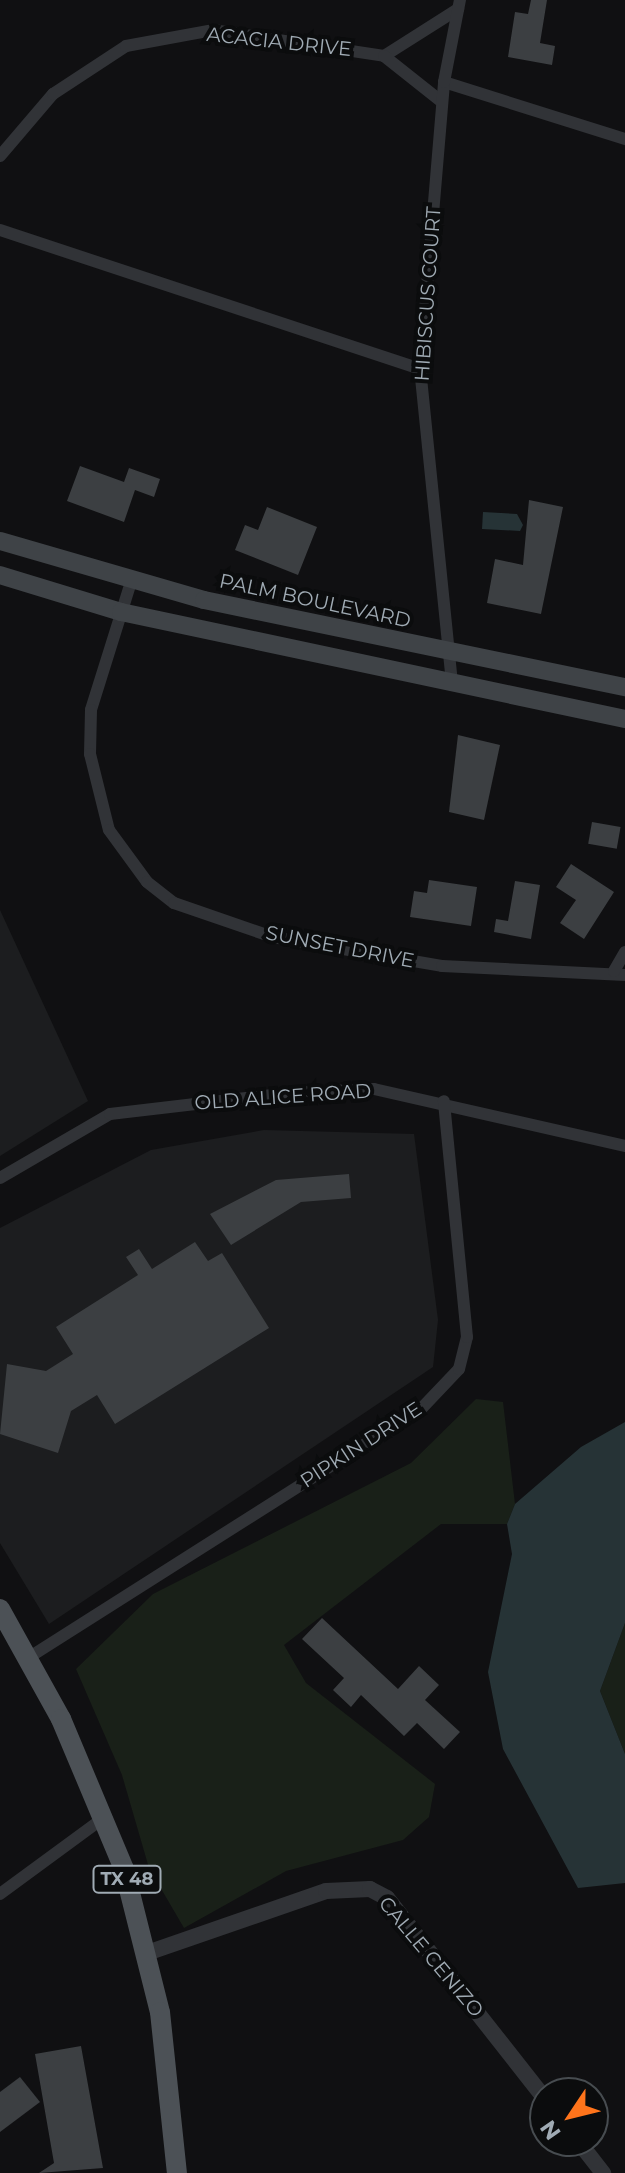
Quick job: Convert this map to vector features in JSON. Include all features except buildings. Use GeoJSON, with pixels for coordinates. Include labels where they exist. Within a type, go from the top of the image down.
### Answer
{"type":"FeatureCollection","features":[{"type":"Feature","properties":{"kind":"main road","name":"PALM BOULEVARD"},"geometry":{"type":"LineString","coordinates":[[0,541],[131,582],[451,653],[625,687]]}},
{"type":"Feature","properties":{"kind":"main road"},"geometry":{"type":"LineString","coordinates":[[0,575],[121,612],[625,719]]}},
{"type":"Feature","properties":{"kind":"main road","name":"TX 48"},"geometry":{"type":"LineString","coordinates":[[0,1609],[28,1658],[105,1817],[147,1953],[177,2173]]}},
{"type":"Feature","properties":{"kind":"street"},"geometry":{"type":"LineString","coordinates":[[384,56],[459,5]]}},
{"type":"Feature","properties":{"kind":"street","name":"HIBISCUS COURT"},"geometry":{"type":"LineString","coordinates":[[452,683],[420,369],[444,82],[459,5]]}},
{"type":"Feature","properties":{"kind":"street","name":"ACACIA DRIVE"},"geometry":{"type":"LineString","coordinates":[[0,156],[53,94],[126,46],[213,30],[384,56],[442,102]]}},
{"type":"Feature","properties":{"kind":"street"},"geometry":{"type":"LineString","coordinates":[[444,82],[625,139]]}},
{"type":"Feature","properties":{"kind":"street"},"geometry":{"type":"LineString","coordinates":[[0,230],[420,369]]}},
{"type":"Feature","properties":{"kind":"street","name":"SUNSET DRIVE"},"geometry":{"type":"LineString","coordinates":[[131,582],[91,710],[98,804],[125,858],[174,903],[273,937],[442,966],[620,973]]}},
{"type":"Feature","properties":{"kind":"street"},"geometry":{"type":"LineString","coordinates":[[620,973],[625,952]]}},
{"type":"Feature","properties":{"kind":"street","name":"OLD ALICE ROAD"},"geometry":{"type":"LineString","coordinates":[[0,1178],[110,1114],[374,1089],[444,1101],[625,1146]]}},
{"type":"Feature","properties":{"kind":"street","name":"PIPKIN DRIVE"},"geometry":{"type":"LineString","coordinates":[[28,1658],[421,1409],[459,1369],[467,1337],[444,1101]]}},
{"type":"Feature","properties":{"kind":"street"},"geometry":{"type":"LineString","coordinates":[[0,1894],[105,1817]]}},
{"type":"Feature","properties":{"kind":"street","name":"CALLE CENIZO"},"geometry":{"type":"LineString","coordinates":[[147,1953],[326,1891],[370,1889],[387,1898],[529,2079]]}},
{"type":"Feature","properties":{"kind":"street"},"geometry":{"type":"LineString","coordinates":[[590,2157],[603,2173]]}},
{"type":"Feature","properties":{"kind":"shaded area"},"geometry":{"type":"Polygon","coordinates":[[[483,512],[517,514],[523,525],[520,531],[482,529],[483,512]]]}},
{"type":"Feature","properties":{"kind":"shaded area"},"geometry":{"type":"Polygon","coordinates":[[[0,910],[88,1101],[0,1156],[0,910]]]}},
{"type":"Feature","properties":{"kind":"shaded area"},"geometry":{"type":"Polygon","coordinates":[[[264,1130],[414,1134],[438,1320],[433,1367],[49,1624],[0,1543],[0,1228],[151,1150],[264,1130]]]}},
{"type":"Feature","properties":{"kind":"shaded area"},"geometry":{"type":"Polygon","coordinates":[[[476,1399],[503,1402],[515,1504],[507,1524],[441,1524],[284,1645],[306,1683],[435,1784],[429,1817],[403,1840],[286,1871],[184,1928],[149,1868],[122,1775],[76,1669],[153,1594],[411,1463],[476,1399]]]}},
{"type":"Feature","properties":{"kind":"shaded area"},"geometry":{"type":"Polygon","coordinates":[[[625,1422],[625,1623],[600,1691],[625,1754],[625,1883],[578,1888],[503,1749],[488,1672],[512,1554],[507,1524],[515,1504],[581,1447],[625,1422]]]}},
{"type":"Feature","properties":{"kind":"shaded area"},"geometry":{"type":"Polygon","coordinates":[[[625,1623],[625,1754],[600,1691],[625,1623]]]}}]}
